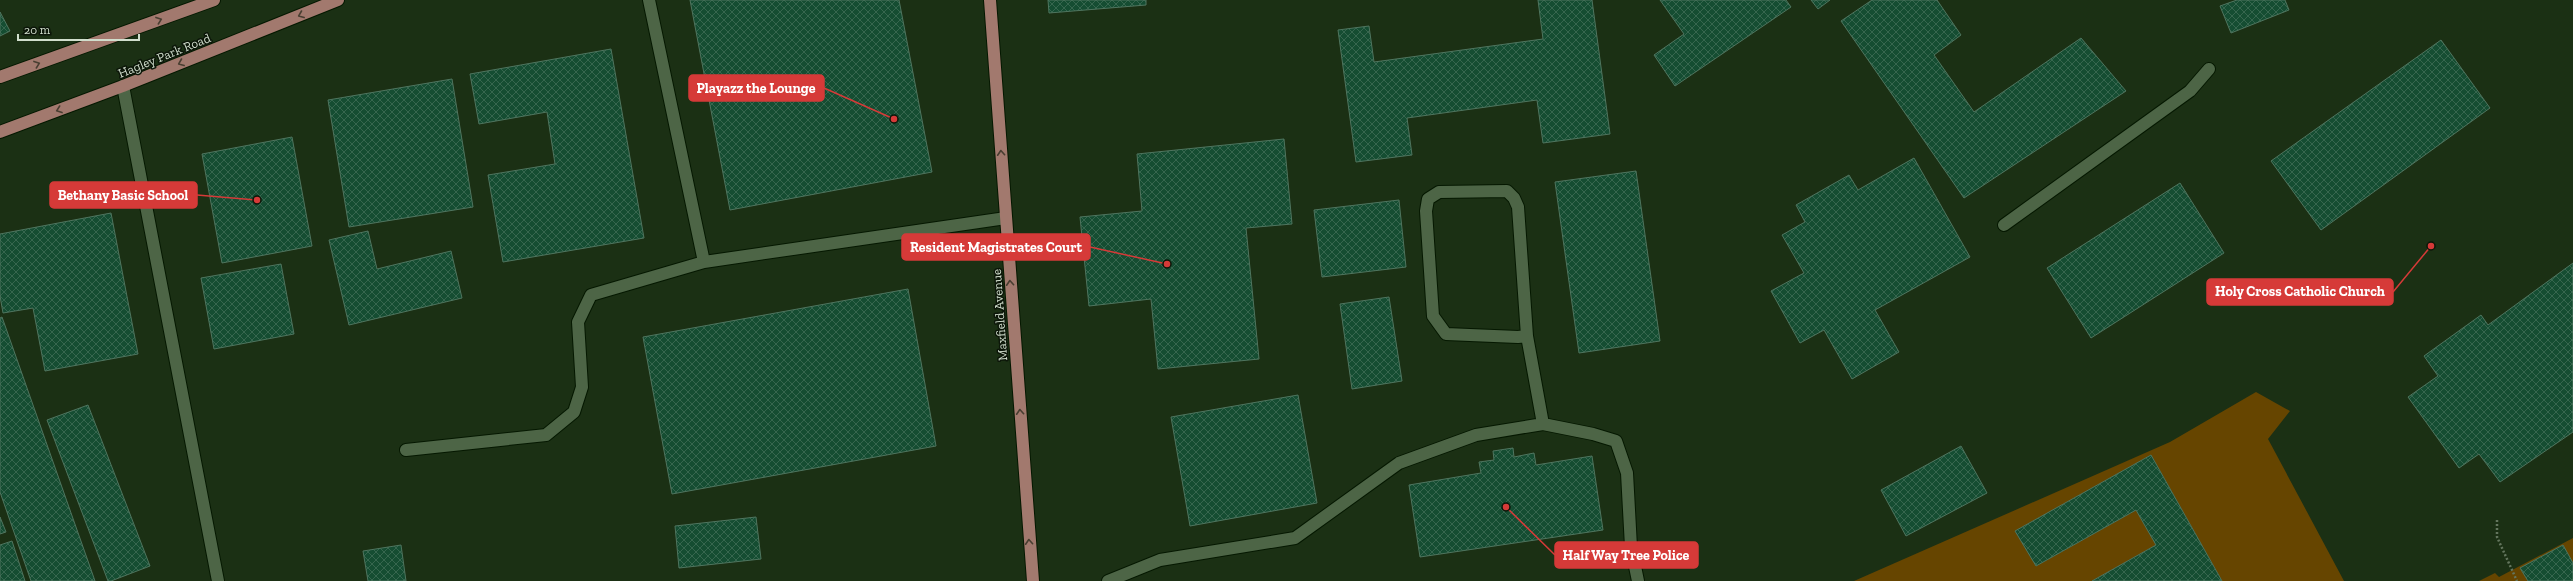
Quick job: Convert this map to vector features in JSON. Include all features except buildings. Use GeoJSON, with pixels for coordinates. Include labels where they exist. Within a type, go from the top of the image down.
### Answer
{"type":"FeatureCollection","features":[{"type":"Feature","properties":{"kind":"main road"},"geometry":{"type":"LineString","coordinates":[[0,77],[214,0]]}},
{"type":"Feature","properties":{"kind":"main road","name":"Hagley Park Road"},"geometry":{"type":"LineString","coordinates":[[0,132],[123,86],[338,0]]}},
{"type":"Feature","properties":{"kind":"main road","name":"Maxfield Avenue"},"geometry":{"type":"LineString","coordinates":[[990,0],[1032,581]]}},
{"type":"Feature","properties":{"kind":"street"},"geometry":{"type":"LineString","coordinates":[[649,0],[704,262]]}},
{"type":"Feature","properties":{"kind":"street"},"geometry":{"type":"LineString","coordinates":[[2004,225],[2190,91],[2209,69]]}},
{"type":"Feature","properties":{"kind":"street"},"geometry":{"type":"LineString","coordinates":[[123,86],[218,581]]}},
{"type":"Feature","properties":{"kind":"street"},"geometry":{"type":"LineString","coordinates":[[1527,336],[1518,337],[1446,334],[1433,316],[1426,211],[1428,199],[1439,192],[1507,191],[1514,198],[1518,207],[1527,336],[1543,424]]}},
{"type":"Feature","properties":{"kind":"street"},"geometry":{"type":"LineString","coordinates":[[406,450],[546,435],[574,412],[582,387],[578,322],[591,295],[704,262],[1006,218]]}},
{"type":"Feature","properties":{"kind":"street"},"geometry":{"type":"LineString","coordinates":[[1108,581],[1160,560],[1295,538],[1399,463],[1476,435],[1543,424],[1593,434],[1616,441],[1627,473],[1630,547],[1638,581]]}},
{"type":"Feature","properties":{"kind":"path"},"geometry":{"type":"LineString","coordinates":[[2497,520],[2497,537],[2517,581]]}},
{"type":"Feature","properties":{"kind":"shaded area"},"geometry":{"type":"Polygon","coordinates":[[[2256,392],[2290,411],[2268,439],[2344,581],[2222,581],[2151,455],[2016,531],[2036,566],[2136,510],[2156,545],[2092,581],[1854,581],[2170,442],[2256,392]]]}},
{"type":"Feature","properties":{"kind":"shaded area"},"geometry":{"type":"Polygon","coordinates":[[[2573,538],[2573,581],[2479,581],[2495,573],[2499,577],[2573,538]]]}},
{"type":"Feature","properties":{"kind":"place","name":"Playazz the Lounge"},"geometry":{"type":"Point","coordinates":[894,119]}},
{"type":"Feature","properties":{"kind":"place","name":"Bethany Basic School"},"geometry":{"type":"Point","coordinates":[257,200]}},
{"type":"Feature","properties":{"kind":"place","name":"Holy Cross Catholic Church"},"geometry":{"type":"Point","coordinates":[2431,246]}},
{"type":"Feature","properties":{"kind":"place","name":"Resident Magistrates Court"},"geometry":{"type":"Point","coordinates":[1167,264]}},
{"type":"Feature","properties":{"kind":"place","name":"Half Way Tree Police"},"geometry":{"type":"Point","coordinates":[1506,507]}}]}
